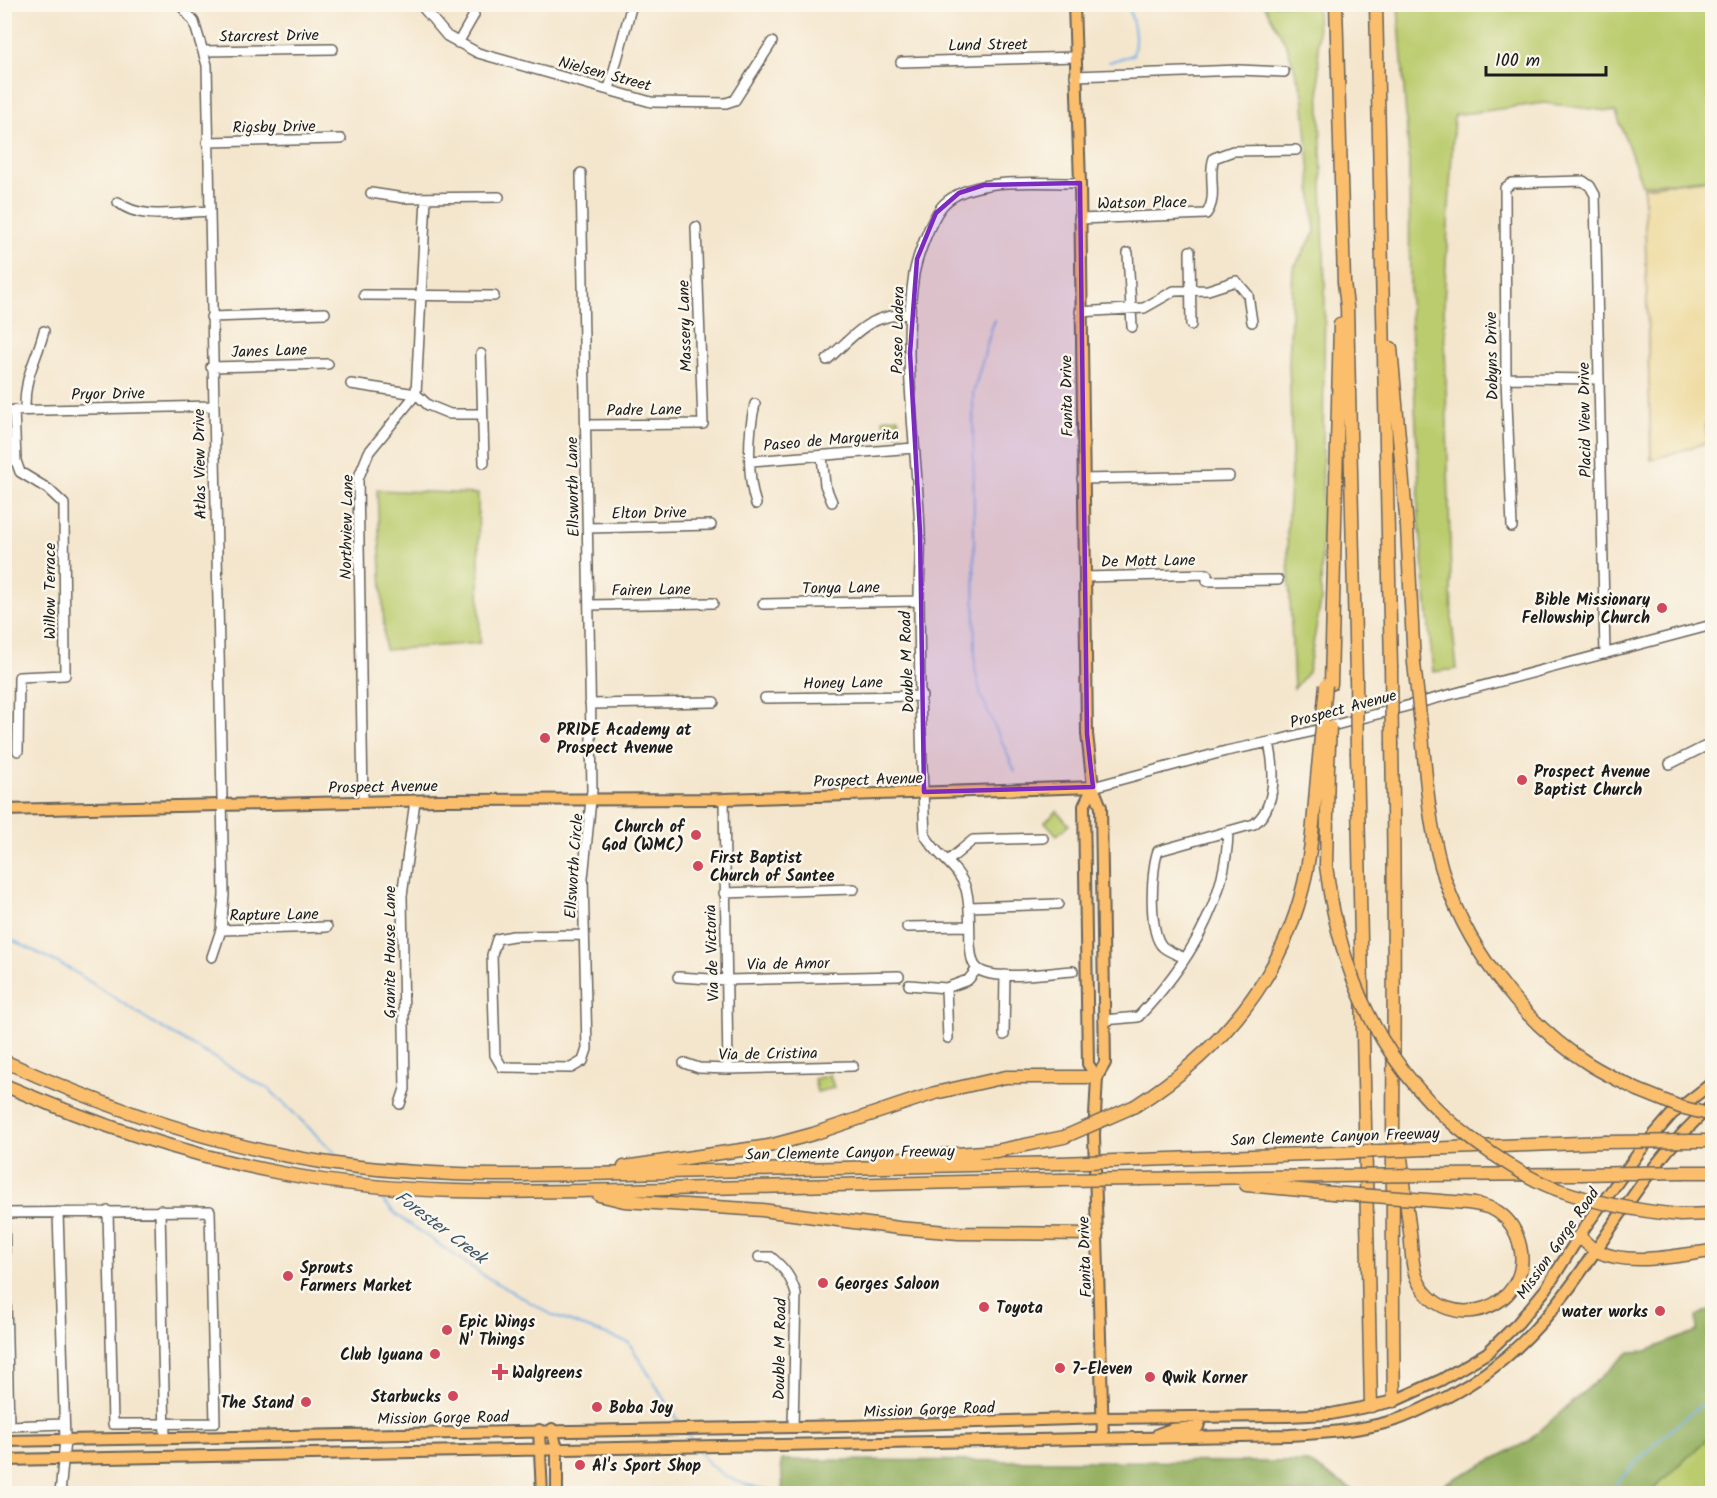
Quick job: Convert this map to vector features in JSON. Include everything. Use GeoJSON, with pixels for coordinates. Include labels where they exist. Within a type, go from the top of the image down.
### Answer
{"type":"FeatureCollection","features":[{"type":"Feature","properties":{"kind":"highway"},"geometry":{"type":"LineString","coordinates":[[1336,4],[1344,282],[1347,307],[1371,1406]]}},
{"type":"Feature","properties":{"kind":"highway"},"geometry":{"type":"LineString","coordinates":[[1376,4],[1395,871],[1392,1083],[1394,1401]]}},
{"type":"Feature","properties":{"kind":"highway"},"geometry":{"type":"LineString","coordinates":[[1381,228],[1407,527],[1414,663],[1431,817],[1441,866],[1458,915],[1494,973],[1543,1029],[1588,1064],[1638,1090],[1680,1107],[1713,1115]]}},
{"type":"Feature","properties":{"kind":"highway"},"geometry":{"type":"LineString","coordinates":[[718,1171],[996,1151],[1064,1137],[1135,1106],[1170,1083],[1204,1055],[1227,1032],[1265,979],[1295,915],[1310,852],[1333,638],[1340,291],[1344,282]]}},
{"type":"Feature","properties":{"kind":"highway"},"geometry":{"type":"LineString","coordinates":[[1329,684],[1326,804],[1326,866],[1329,893],[1336,928],[1351,978],[1366,1014],[1396,1063],[1430,1102],[1467,1137],[1525,1175],[1558,1190],[1606,1204],[1680,1215],[1713,1214]]}},
{"type":"Feature","properties":{"kind":"highway","name":"San Clemente Canyon Freeway"},"geometry":{"type":"LineString","coordinates":[[4,1061],[134,1113],[256,1149],[321,1162],[427,1174],[495,1177],[1059,1163],[1605,1142],[1713,1141]]}},
{"type":"Feature","properties":{"kind":"highway"},"geometry":{"type":"LineString","coordinates":[[570,1175],[769,1146],[813,1134],[935,1093],[1006,1077],[1097,1077]]}},
{"type":"Feature","properties":{"kind":"highway"},"geometry":{"type":"LineString","coordinates":[[1180,1179],[1332,1192],[1441,1202],[1484,1206],[1498,1212],[1511,1224],[1518,1237],[1522,1254],[1521,1270],[1514,1285],[1495,1305],[1480,1311],[1465,1313],[1450,1310],[1428,1296],[1420,1284],[1414,1263],[1392,1083]]}},
{"type":"Feature","properties":{"kind":"highway","name":"San Clemente Canyon Freeway"},"geometry":{"type":"LineString","coordinates":[[4,1085],[88,1120],[146,1140],[228,1163],[283,1174],[424,1191],[584,1191],[1060,1180],[1713,1172]]}},
{"type":"Feature","properties":{"kind":"highway"},"geometry":{"type":"LineString","coordinates":[[584,1191],[624,1201],[762,1210],[899,1228],[982,1234],[1097,1234]]}},
{"type":"Feature","properties":{"kind":"highway"},"geometry":{"type":"LineString","coordinates":[[1579,1236],[1595,1251],[1615,1257],[1713,1251]]}},
{"type":"Feature","properties":{"kind":"main road","name":"Fanita Drive"},"geometry":{"type":"LineString","coordinates":[[1074,4],[1080,183],[1087,734],[1093,787],[1101,807],[1105,1064],[1097,1077],[1094,1136],[1103,1437]]}},
{"type":"Feature","properties":{"kind":"main road","name":"Fanita Drive"},"geometry":{"type":"LineString","coordinates":[[1093,787],[1084,806],[1088,1064],[1097,1077]]}},
{"type":"Feature","properties":{"kind":"main road","name":"Prospect Avenue"},"geometry":{"type":"LineString","coordinates":[[4,810],[415,801],[724,799],[1093,787]]}},
{"type":"Feature","properties":{"kind":"main road","name":"Mission Gorge Road"},"geometry":{"type":"LineString","coordinates":[[4,1441],[1331,1414],[1371,1406],[1394,1401],[1441,1380],[1486,1353],[1518,1323],[1546,1289],[1579,1236],[1640,1151],[1672,1113],[1713,1083]]}},
{"type":"Feature","properties":{"kind":"main road","name":"Mission Gorge Road"},"geometry":{"type":"LineString","coordinates":[[4,1460],[1289,1435],[1333,1433],[1372,1426],[1395,1421],[1446,1398],[1493,1370],[1537,1331],[1656,1164],[1689,1126],[1713,1106]]}},
{"type":"Feature","properties":{"kind":"main road"},"geometry":{"type":"LineString","coordinates":[[1394,1401],[1395,1421]]}},
{"type":"Feature","properties":{"kind":"main road"},"geometry":{"type":"LineString","coordinates":[[1371,1406],[1372,1426]]}},
{"type":"Feature","properties":{"kind":"main road"},"geometry":{"type":"LineString","coordinates":[[1149,1437],[1172,1429],[1198,1427],[1201,1417]]}},
{"type":"Feature","properties":{"kind":"main road"},"geometry":{"type":"LineString","coordinates":[[552,1429],[557,1449],[557,1494]]}},
{"type":"Feature","properties":{"kind":"main road"},"geometry":{"type":"LineString","coordinates":[[540,1430],[542,1494]]}},
{"type":"Feature","properties":{"kind":"street","name":"Atlas View Drive"},"geometry":{"type":"LineString","coordinates":[[180,4],[194,22],[207,67],[211,367],[224,895],[221,930],[212,957]]}},
{"type":"Feature","properties":{"kind":"street","name":"Nielsen Street"},"geometry":{"type":"LineString","coordinates":[[420,4],[439,28],[458,43],[478,53],[651,102],[731,102],[740,96],[772,42]]}},
{"type":"Feature","properties":{"kind":"street"},"geometry":{"type":"LineString","coordinates":[[609,89],[632,4]]}},
{"type":"Feature","properties":{"kind":"street"},"geometry":{"type":"LineString","coordinates":[[458,43],[474,15]]}},
{"type":"Feature","properties":{"kind":"street","name":"Starcrest Drive"},"geometry":{"type":"LineString","coordinates":[[204,51],[333,49]]}},
{"type":"Feature","properties":{"kind":"street","name":"Lund Street"},"geometry":{"type":"LineString","coordinates":[[901,62],[1075,57]]}},
{"type":"Feature","properties":{"kind":"street"},"geometry":{"type":"LineString","coordinates":[[1075,76],[1229,70],[1284,72]]}},
{"type":"Feature","properties":{"kind":"street","name":"Rigsby Drive"},"geometry":{"type":"LineString","coordinates":[[207,142],[341,139]]}},
{"type":"Feature","properties":{"kind":"street","name":"Watson Place"},"geometry":{"type":"LineString","coordinates":[[1079,219],[1206,214],[1213,201],[1211,165],[1214,158],[1233,151],[1296,150]]}},
{"type":"Feature","properties":{"kind":"street","name":"Ellsworth Lane"},"geometry":{"type":"LineString","coordinates":[[582,174],[591,800]]}},
{"type":"Feature","properties":{"kind":"street","name":"Placid View Drive"},"geometry":{"type":"LineString","coordinates":[[1506,185],[1583,181],[1590,186],[1595,195],[1605,654]]}},
{"type":"Feature","properties":{"kind":"street","name":"Paseo Ladera"},"geometry":{"type":"LineString","coordinates":[[920,532],[914,448],[910,314],[917,259],[936,213],[959,193],[984,185],[1080,183]]}},
{"type":"Feature","properties":{"kind":"street","name":"Dobyns Drive"},"geometry":{"type":"LineString","coordinates":[[1506,185],[1506,378],[1512,526]]}},
{"type":"Feature","properties":{"kind":"street"},"geometry":{"type":"LineString","coordinates":[[371,193],[426,198],[499,196]]}},
{"type":"Feature","properties":{"kind":"street"},"geometry":{"type":"LineString","coordinates":[[416,394],[423,297],[426,198]]}},
{"type":"Feature","properties":{"kind":"street"},"geometry":{"type":"LineString","coordinates":[[118,202],[128,211],[143,213],[209,211]]}},
{"type":"Feature","properties":{"kind":"street","name":"Massery Lane"},"geometry":{"type":"LineString","coordinates":[[696,227],[703,424]]}},
{"type":"Feature","properties":{"kind":"street"},"geometry":{"type":"LineString","coordinates":[[1190,251],[1191,325]]}},
{"type":"Feature","properties":{"kind":"street"},"geometry":{"type":"LineString","coordinates":[[1128,253],[1132,327]]}},
{"type":"Feature","properties":{"kind":"street"},"geometry":{"type":"LineString","coordinates":[[1080,312],[1144,308],[1174,291],[1208,290],[1236,281],[1248,295],[1252,322]]}},
{"type":"Feature","properties":{"kind":"street"},"geometry":{"type":"LineString","coordinates":[[364,295],[494,296]]}},
{"type":"Feature","properties":{"kind":"street"},"geometry":{"type":"LineString","coordinates":[[211,317],[325,313]]}},
{"type":"Feature","properties":{"kind":"street"},"geometry":{"type":"LineString","coordinates":[[827,360],[865,325],[888,315],[910,314]]}},
{"type":"Feature","properties":{"kind":"street"},"geometry":{"type":"LineString","coordinates":[[25,410],[27,375],[39,350],[44,331]]}},
{"type":"Feature","properties":{"kind":"street"},"geometry":{"type":"LineString","coordinates":[[481,354],[484,463]]}},
{"type":"Feature","properties":{"kind":"street","name":"Janes Lane"},"geometry":{"type":"LineString","coordinates":[[211,367],[328,364]]}},
{"type":"Feature","properties":{"kind":"street"},"geometry":{"type":"LineString","coordinates":[[1506,378],[1598,379]]}},
{"type":"Feature","properties":{"kind":"street"},"geometry":{"type":"LineString","coordinates":[[351,384],[416,394],[444,412],[482,414]]}},
{"type":"Feature","properties":{"kind":"street","name":"Northview Lane"},"geometry":{"type":"LineString","coordinates":[[363,802],[358,479],[369,452],[416,394]]}},
{"type":"Feature","properties":{"kind":"street"},"geometry":{"type":"LineString","coordinates":[[754,404],[751,420],[750,489],[756,504]]}},
{"type":"Feature","properties":{"kind":"street","name":"Pryor Drive"},"geometry":{"type":"LineString","coordinates":[[9,411],[213,406]]}},
{"type":"Feature","properties":{"kind":"street","name":"Willow Terrace"},"geometry":{"type":"LineString","coordinates":[[9,411],[16,461],[20,472],[48,489],[64,504],[64,675],[19,677],[18,751]]}},
{"type":"Feature","properties":{"kind":"street","name":"Padre Lane"},"geometry":{"type":"LineString","coordinates":[[586,425],[703,424]]}},
{"type":"Feature","properties":{"kind":"street","name":"Paseo de Marguerita"},"geometry":{"type":"LineString","coordinates":[[751,461],[914,448]]}},
{"type":"Feature","properties":{"kind":"street"},"geometry":{"type":"LineString","coordinates":[[822,456],[825,485],[832,502]]}},
{"type":"Feature","properties":{"kind":"street"},"geometry":{"type":"LineString","coordinates":[[1082,479],[1229,476]]}},
{"type":"Feature","properties":{"kind":"street","name":"Elton Drive"},"geometry":{"type":"LineString","coordinates":[[588,528],[711,525]]}},
{"type":"Feature","properties":{"kind":"street","name":"Double M Road"},"geometry":{"type":"LineString","coordinates":[[920,532],[919,601],[925,835],[932,848],[949,860],[960,875],[969,907],[972,962],[976,969]]}},
{"type":"Feature","properties":{"kind":"street","name":"De Mott Lane"},"geometry":{"type":"LineString","coordinates":[[1084,577],[1207,574],[1207,581],[1278,580]]}},
{"type":"Feature","properties":{"kind":"street","name":"Tonya Lane"},"geometry":{"type":"LineString","coordinates":[[763,604],[919,601]]}},
{"type":"Feature","properties":{"kind":"street","name":"Fairen Lane"},"geometry":{"type":"LineString","coordinates":[[589,604],[712,603]]}},
{"type":"Feature","properties":{"kind":"street","name":"Prospect Avenue"},"geometry":{"type":"LineString","coordinates":[[1093,787],[1226,751],[1269,743],[1713,625]]}},
{"type":"Feature","properties":{"kind":"street","name":"Honey Lane"},"geometry":{"type":"LineString","coordinates":[[765,698],[922,696]]}},
{"type":"Feature","properties":{"kind":"street"},"geometry":{"type":"LineString","coordinates":[[590,704],[714,702]]}},
{"type":"Feature","properties":{"kind":"street"},"geometry":{"type":"LineString","coordinates":[[1185,958],[1164,948],[1154,934],[1153,864],[1158,851],[1164,847],[1254,824],[1263,818],[1272,783],[1269,743]]}},
{"type":"Feature","properties":{"kind":"street"},"geometry":{"type":"LineString","coordinates":[[1670,764],[1713,743]]}},
{"type":"Feature","properties":{"kind":"street","name":"Via de Victoria"},"geometry":{"type":"LineString","coordinates":[[724,799],[728,1069]]}},
{"type":"Feature","properties":{"kind":"street","name":"Ellsworth Circle"},"geometry":{"type":"LineString","coordinates":[[584,934],[513,936],[497,939],[492,955],[495,1055],[502,1067],[571,1068],[583,1061],[587,1049],[583,878],[591,800]]}},
{"type":"Feature","properties":{"kind":"street","name":"Granite House Lane"},"geometry":{"type":"LineString","coordinates":[[400,1104],[405,1089],[402,896],[415,801]]}},
{"type":"Feature","properties":{"kind":"street"},"geometry":{"type":"LineString","coordinates":[[1104,1020],[1138,1017],[1161,993],[1185,958],[1203,930],[1227,856],[1228,831]]}},
{"type":"Feature","properties":{"kind":"street"},"geometry":{"type":"LineString","coordinates":[[949,860],[973,840],[1043,838]]}},
{"type":"Feature","properties":{"kind":"street"},"geometry":{"type":"LineString","coordinates":[[724,893],[854,889]]}},
{"type":"Feature","properties":{"kind":"street"},"geometry":{"type":"LineString","coordinates":[[969,907],[1058,904]]}},
{"type":"Feature","properties":{"kind":"street","name":"Rapture Lane"},"geometry":{"type":"LineString","coordinates":[[221,930],[327,927]]}},
{"type":"Feature","properties":{"kind":"street"},"geometry":{"type":"LineString","coordinates":[[907,927],[969,927]]}},
{"type":"Feature","properties":{"kind":"street"},"geometry":{"type":"LineString","coordinates":[[909,985],[946,988],[968,980],[976,969],[990,976],[1073,971]]}},
{"type":"Feature","properties":{"kind":"street"},"geometry":{"type":"LineString","coordinates":[[1004,1035],[1005,975]]}},
{"type":"Feature","properties":{"kind":"street","name":"Via de Amor"},"geometry":{"type":"LineString","coordinates":[[678,977],[727,980],[899,976]]}},
{"type":"Feature","properties":{"kind":"street"},"geometry":{"type":"LineString","coordinates":[[946,988],[948,1038]]}},
{"type":"Feature","properties":{"kind":"street","name":"Via de Cristina"},"geometry":{"type":"LineString","coordinates":[[684,1063],[699,1068],[728,1069],[853,1065]]}},
{"type":"Feature","properties":{"kind":"street"},"geometry":{"type":"LineString","coordinates":[[64,1424],[9,1425],[4,1215],[58,1212],[108,1211],[159,1210],[210,1211],[215,1423],[113,1424],[108,1211]]}},
{"type":"Feature","properties":{"kind":"street"},"geometry":{"type":"LineString","coordinates":[[159,1210],[165,1438]]}},
{"type":"Feature","properties":{"kind":"street"},"geometry":{"type":"LineString","coordinates":[[58,1212],[65,1440],[60,1494]]}},
{"type":"Feature","properties":{"kind":"street","name":"Double M Road"},"geometry":{"type":"LineString","coordinates":[[759,1257],[771,1257],[785,1268],[791,1277],[796,1294],[793,1426]]}},
{"type":"Feature","properties":{"kind":"highlighted area"},"geometry":{"type":"Polygon","coordinates":[[[1080,183],[1087,734],[1093,787],[924,792],[920,532],[910,353],[917,259],[936,213],[959,193],[984,185],[1080,183]]]}},
{"type":"Feature","properties":{"kind":"green space"},"geometry":{"type":"Polygon","coordinates":[[[1264,5],[1317,5],[1325,287],[1321,601],[1308,672],[1294,689],[1287,533],[1292,453],[1289,362],[1293,269],[1315,232],[1303,94],[1287,46],[1264,5]]]}},
{"type":"Feature","properties":{"kind":"green space"},"geometry":{"type":"Polygon","coordinates":[[[1398,5],[1712,5],[1712,178],[1642,185],[1616,112],[1544,103],[1454,115],[1444,302],[1452,623],[1457,669],[1433,672],[1418,507],[1419,483],[1410,307],[1409,158],[1398,5]]]}},
{"type":"Feature","properties":{"kind":"green space"},"geometry":{"type":"Polygon","coordinates":[[[898,417],[901,432],[886,434],[883,419],[898,417]]]}},
{"type":"Feature","properties":{"kind":"green space"},"geometry":{"type":"Polygon","coordinates":[[[377,490],[478,494],[480,643],[385,650],[377,490]]]}},
{"type":"Feature","properties":{"kind":"green space"},"geometry":{"type":"Polygon","coordinates":[[[1057,811],[1069,825],[1057,835],[1045,822],[1057,811]]]}},
{"type":"Feature","properties":{"kind":"green space"},"geometry":{"type":"Polygon","coordinates":[[[830,1075],[834,1088],[817,1092],[814,1079],[830,1075]]]}},
{"type":"Feature","properties":{"kind":"green space"},"geometry":{"type":"Polygon","coordinates":[[[1712,1309],[1712,1434],[1650,1493],[1426,1493],[1527,1442],[1629,1352],[1646,1351],[1697,1331],[1696,1316],[1712,1309]]]}},
{"type":"Feature","properties":{"kind":"green space"},"geometry":{"type":"Polygon","coordinates":[[[1712,1434],[1712,1493],[1650,1493],[1712,1434]]]}},
{"type":"Feature","properties":{"kind":"green space"},"geometry":{"type":"Polygon","coordinates":[[[781,1460],[1308,1462],[1358,1493],[783,1493],[781,1460]]]}},
{"type":"Feature","properties":{"kind":"sand"},"geometry":{"type":"Polygon","coordinates":[[[1712,179],[1712,421],[1705,424],[1708,442],[1651,460],[1644,187],[1712,179]]]}},
{"type":"Feature","properties":{"kind":"waterway"},"geometry":{"type":"LineString","coordinates":[[1109,62],[1133,55],[1135,36],[1128,4]]}},
{"type":"Feature","properties":{"kind":"waterway"},"geometry":{"type":"LineString","coordinates":[[994,320],[973,394],[975,669],[981,696],[1015,771]]}},
{"type":"Feature","properties":{"kind":"waterway","name":"Forester Creek"},"geometry":{"type":"LineString","coordinates":[[4,936],[70,969],[155,1024],[270,1090],[340,1158]]}},
{"type":"Feature","properties":{"kind":"waterway","name":"Forester Creek"},"geometry":{"type":"LineString","coordinates":[[352,1171],[361,1179]]}},
{"type":"Feature","properties":{"kind":"waterway","name":"Forester Creek"},"geometry":{"type":"LineString","coordinates":[[374,1192],[398,1216],[483,1275],[554,1316],[629,1343],[681,1425]]}},
{"type":"Feature","properties":{"kind":"waterway"},"geometry":{"type":"LineString","coordinates":[[1607,1494],[1657,1442],[1712,1397]]}},
{"type":"Feature","properties":{"kind":"waterway","name":"Forester Creek"},"geometry":{"type":"LineString","coordinates":[[686,1432],[693,1442]]}},
{"type":"Feature","properties":{"kind":"waterway","name":"Forester Creek"},"geometry":{"type":"LineString","coordinates":[[697,1449],[706,1461],[726,1477],[737,1482],[789,1494]]}},
{"type":"Feature","properties":{"kind":"place","name":"Bible Missionary Fellowship Church"},"geometry":{"type":"Point","coordinates":[1662,608]}},
{"type":"Feature","properties":{"kind":"place","name":"PRIDE Academy at Prospect Avenue"},"geometry":{"type":"Point","coordinates":[545,738]}},
{"type":"Feature","properties":{"kind":"place","name":"Prospect Avenue Baptist Church"},"geometry":{"type":"Point","coordinates":[1522,780]}},
{"type":"Feature","properties":{"kind":"place","name":"Church of God (WMC)"},"geometry":{"type":"Point","coordinates":[696,835]}},
{"type":"Feature","properties":{"kind":"place","name":"First Baptist Church of Santee"},"geometry":{"type":"Point","coordinates":[698,866]}},
{"type":"Feature","properties":{"kind":"place","name":"Sprouts Farmers Market"},"geometry":{"type":"Point","coordinates":[288,1276]}},
{"type":"Feature","properties":{"kind":"place","name":"Georges Saloon"},"geometry":{"type":"Point","coordinates":[823,1283]}},
{"type":"Feature","properties":{"kind":"place","name":"Toyota"},"geometry":{"type":"Point","coordinates":[984,1307]}},
{"type":"Feature","properties":{"kind":"place","name":"water works"},"geometry":{"type":"Point","coordinates":[1660,1311]}},
{"type":"Feature","properties":{"kind":"place","name":"Epic Wings N' Things"},"geometry":{"type":"Point","coordinates":[447,1330]}},
{"type":"Feature","properties":{"kind":"place","name":"Club Iguana"},"geometry":{"type":"Point","coordinates":[435,1354]}},
{"type":"Feature","properties":{"kind":"place","name":"7-Eleven"},"geometry":{"type":"Point","coordinates":[1060,1368]}},
{"type":"Feature","properties":{"kind":"place","name":"Walgreens"},"geometry":{"type":"Point","coordinates":[500,1372]}},
{"type":"Feature","properties":{"kind":"place","name":"Qwik Korner"},"geometry":{"type":"Point","coordinates":[1150,1377]}},
{"type":"Feature","properties":{"kind":"place","name":"Starbucks"},"geometry":{"type":"Point","coordinates":[453,1396]}},
{"type":"Feature","properties":{"kind":"place","name":"The Stand"},"geometry":{"type":"Point","coordinates":[306,1402]}},
{"type":"Feature","properties":{"kind":"place","name":"Boba Joy"},"geometry":{"type":"Point","coordinates":[597,1407]}},
{"type":"Feature","properties":{"kind":"place","name":"Al's Sport Shop"},"geometry":{"type":"Point","coordinates":[580,1465]}}]}
